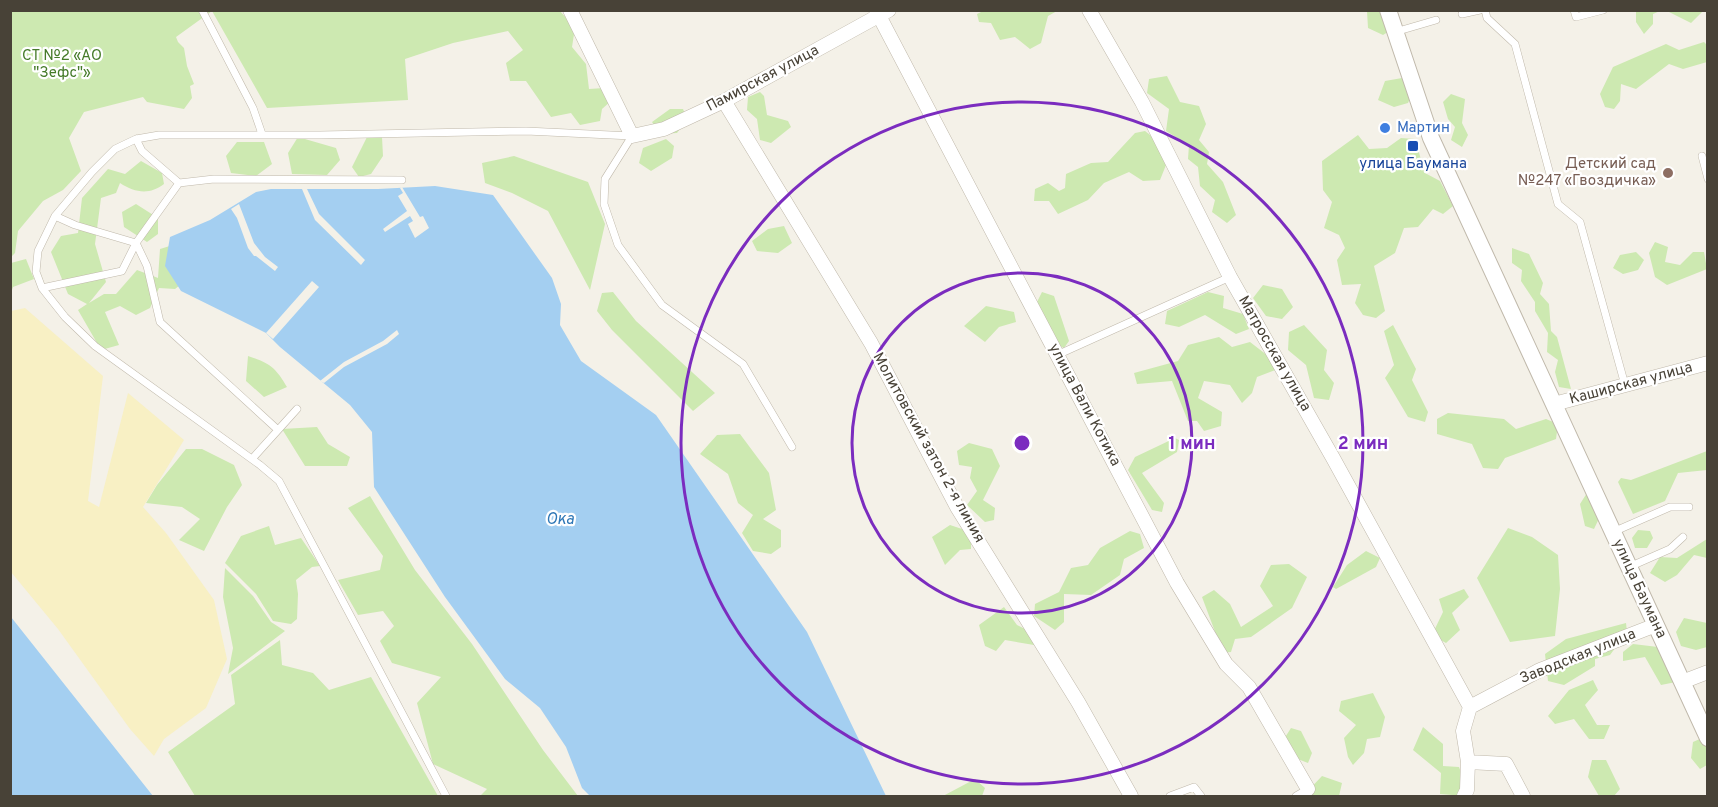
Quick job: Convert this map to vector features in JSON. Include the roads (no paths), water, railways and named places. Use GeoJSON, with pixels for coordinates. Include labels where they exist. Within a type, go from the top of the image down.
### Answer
{"type":"FeatureCollection","features":[{"type":"Feature","properties":{"kind":"street"},"geometry":{"type":"LineString","coordinates":[[570,10],[632,136]]}},
{"type":"Feature","properties":{"kind":"street","name":"Матросская улица"},"geometry":{"type":"LineString","coordinates":[[1089,10],[1142,102],[1230,277],[1470,707]]}},
{"type":"Feature","properties":{"kind":"street","name":"улица Баумана"},"geometry":{"type":"LineString","coordinates":[[1388,10],[1431,138],[1707,738]]}},
{"type":"Feature","properties":{"kind":"street","name":"Памирская улица"},"geometry":{"type":"LineString","coordinates":[[632,136],[664,129],[724,101],[881,12]]}},
{"type":"Feature","properties":{"kind":"street","name":"улица Вали Котика"},"geometry":{"type":"LineString","coordinates":[[881,12],[1177,583],[1226,664],[1250,687],[1302,793]]}},
{"type":"Feature","properties":{"kind":"street","name":"Молитовский затон 2-я линия"},"geometry":{"type":"LineString","coordinates":[[724,101],[871,343],[957,507],[1078,702],[1131,796]]}},
{"type":"Feature","properties":{"kind":"street","name":"Каширская улица"},"geometry":{"type":"LineString","coordinates":[[1554,404],[1707,363]]}},
{"type":"Feature","properties":{"kind":"street","name":"Заводская улица"},"geometry":{"type":"LineString","coordinates":[[1470,707],[1540,670],[1656,625]]}},
{"type":"Feature","properties":{"kind":"street"},"geometry":{"type":"LineString","coordinates":[[1682,682],[1707,672]]}},
{"type":"Feature","properties":{"kind":"street"},"geometry":{"type":"LineString","coordinates":[[1464,796],[1467,790],[1468,762],[1463,731],[1470,707]]}},
{"type":"Feature","properties":{"kind":"street"},"geometry":{"type":"LineString","coordinates":[[1468,762],[1506,764],[1524,796]]}},
{"type":"Feature","properties":{"kind":"lane"},"geometry":{"type":"LineString","coordinates":[[202,10],[253,108],[262,134]]}},
{"type":"Feature","properties":{"kind":"lane"},"geometry":{"type":"LineString","coordinates":[[1462,14],[1480,10]]}},
{"type":"Feature","properties":{"kind":"lane"},"geometry":{"type":"LineString","coordinates":[[1485,10],[1487,18],[1515,44],[1558,204],[1580,222],[1625,385]]}},
{"type":"Feature","properties":{"kind":"lane"},"geometry":{"type":"LineString","coordinates":[[1575,10],[1576,17],[1603,10]]}},
{"type":"Feature","properties":{"kind":"lane"},"geometry":{"type":"LineString","coordinates":[[1395,32],[1436,21]]}},
{"type":"Feature","properties":{"kind":"lane"},"geometry":{"type":"LineString","coordinates":[[446,796],[279,481],[95,346],[65,317],[42,288],[36,272],[38,251],[55,216],[92,172],[115,149],[136,139],[159,135],[526,131],[632,136],[605,179],[604,204],[618,245],[662,305],[743,364],[792,447]]}},
{"type":"Feature","properties":{"kind":"lane"},"geometry":{"type":"LineString","coordinates":[[136,139],[142,151],[179,183],[214,179],[402,180]]}},
{"type":"Feature","properties":{"kind":"lane"},"geometry":{"type":"LineString","coordinates":[[1702,156],[1707,179]]}},
{"type":"Feature","properties":{"kind":"lane"},"geometry":{"type":"LineString","coordinates":[[42,288],[122,271],[136,243],[179,183]]}},
{"type":"Feature","properties":{"kind":"lane"},"geometry":{"type":"LineString","coordinates":[[55,216],[75,225],[136,243],[147,266],[160,322],[278,430]]}},
{"type":"Feature","properties":{"kind":"lane"},"geometry":{"type":"LineString","coordinates":[[1057,355],[1230,277]]}},
{"type":"Feature","properties":{"kind":"lane"},"geometry":{"type":"LineString","coordinates":[[252,459],[297,409]]}},
{"type":"Feature","properties":{"kind":"lane"},"geometry":{"type":"LineString","coordinates":[[1613,532],[1670,507],[1689,507]]}},
{"type":"Feature","properties":{"kind":"lane"},"geometry":{"type":"LineString","coordinates":[[1629,567],[1670,549],[1683,537]]}},
{"type":"Feature","properties":{"kind":"lane"},"geometry":{"type":"LineString","coordinates":[[1170,796],[1194,787],[1201,796]]}},
{"type":"Feature","properties":{"kind":"water","name":"Ока"},"geometry":{"type":"Polygon","coordinates":[[[435,186],[493,195],[552,278],[561,304],[560,325],[581,361],[656,415],[807,632],[886,796],[590,796],[582,788],[566,747],[540,708],[505,679],[445,597],[374,487],[372,432],[350,405],[266,333],[181,291],[165,266],[170,237],[210,220],[256,192],[271,189],[378,189],[435,186]]]}},
{"type":"Feature","properties":{"kind":"water"},"geometry":{"type":"Polygon","coordinates":[[[11,617],[153,796],[11,796],[11,617]]]}},
{"type":"Feature","properties":{"kind":"place","name":"Мартин"},"geometry":{"type":"Point","coordinates":[1385,128]}},
{"type":"Feature","properties":{"kind":"place","name":"улица Баумана"},"geometry":{"type":"Point","coordinates":[1413,146]}},
{"type":"Feature","properties":{"kind":"place","name":"Детский сад №247 «Гвоздичка»"},"geometry":{"type":"Point","coordinates":[1668,173]}},
{"type":"Feature","properties":{"kind":"park label","name":"СТ №2 «АО \"Зефс\"»"},"geometry":{"type":"Point","coordinates":[62,64]}}]}
